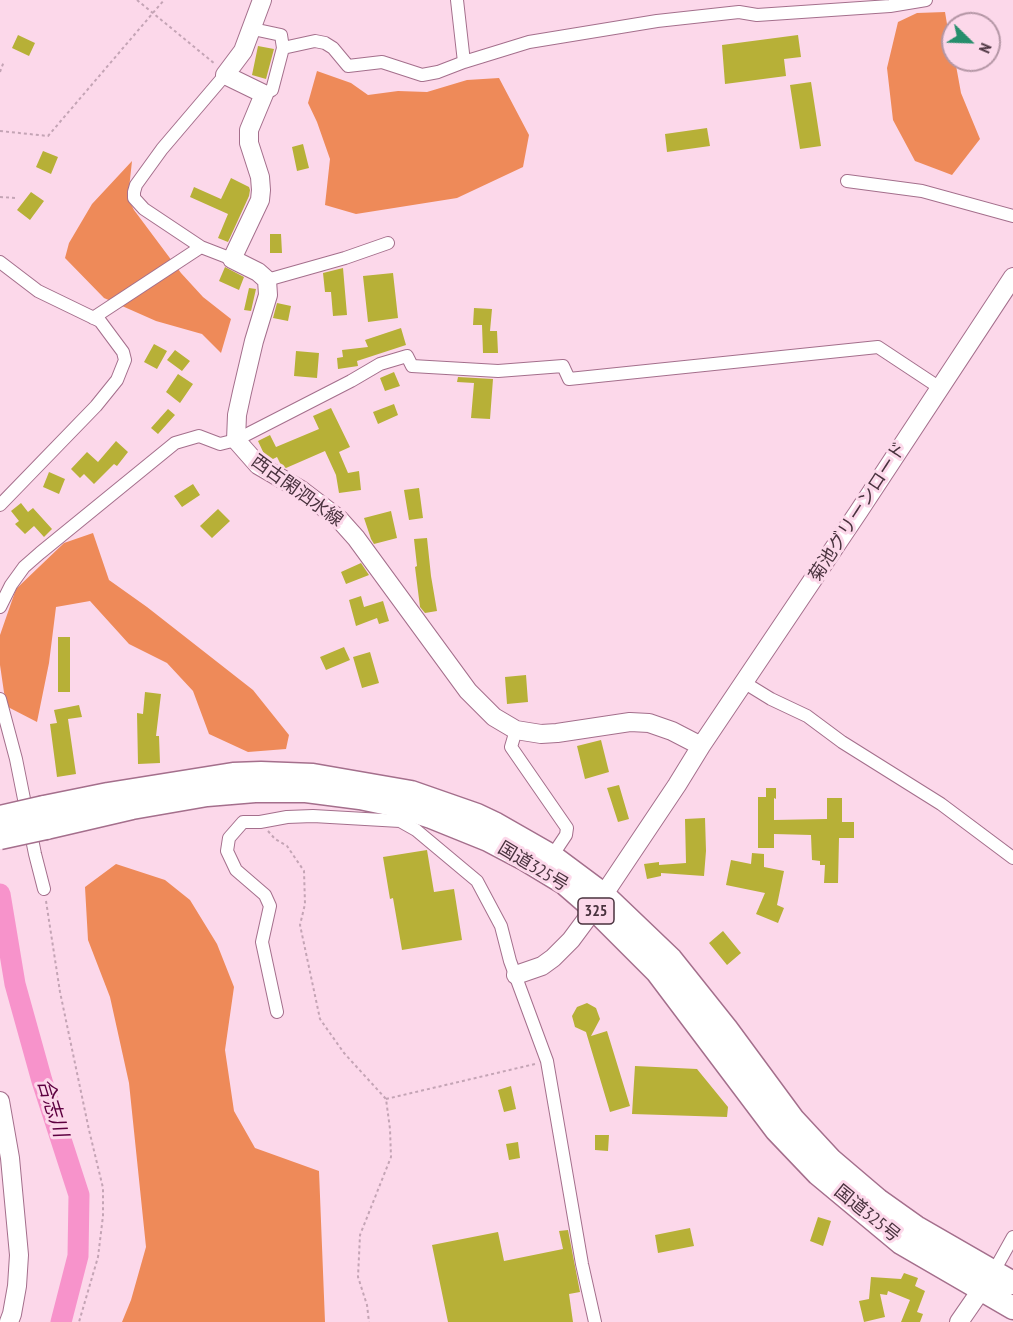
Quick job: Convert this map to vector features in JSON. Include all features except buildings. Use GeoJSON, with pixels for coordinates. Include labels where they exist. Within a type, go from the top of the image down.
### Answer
{"type":"FeatureCollection","features":[{"type":"Feature","properties":{"kind":"highway","name":"国道325号"},"geometry":{"type":"LineString","coordinates":[[0,838],[108,794],[233,774],[261,773],[313,775],[411,792],[496,824],[552,856],[599,902],[671,959],[726,1028],[793,1119],[831,1160],[878,1200],[996,1281],[1013,1308]]}},
{"type":"Feature","properties":{"kind":"highway","name":"国道325号"},"geometry":{"type":"LineString","coordinates":[[0,817],[45,818],[132,808],[207,795],[255,791],[306,791],[360,798],[431,817],[488,840],[599,902]]}},
{"type":"Feature","properties":{"kind":"main road"},"geometry":{"type":"LineString","coordinates":[[262,0],[243,51],[225,75],[264,94],[249,130],[249,143],[260,177],[260,200],[232,259],[258,272],[267,280]]}},
{"type":"Feature","properties":{"kind":"main road","name":"菊池グリーンロード"},"geometry":{"type":"LineString","coordinates":[[516,975],[542,966],[553,958],[571,940],[599,902],[1013,277]]}},
{"type":"Feature","properties":{"kind":"main road","name":"西古閑泗水線"},"geometry":{"type":"LineString","coordinates":[[267,280],[268,295],[242,392],[237,415],[236,440],[258,465],[301,490],[339,519],[356,538],[468,691],[494,717],[516,730],[541,734],[630,722],[649,723],[672,731],[701,746]]}},
{"type":"Feature","properties":{"kind":"main road"},"geometry":{"type":"LineString","coordinates":[[0,1101],[10,1158],[19,1255],[17,1286],[9,1322]]}},
{"type":"Feature","properties":{"kind":"main road"},"geometry":{"type":"LineString","coordinates":[[959,1322],[996,1281]]}},
{"type":"Feature","properties":{"kind":"street"},"geometry":{"type":"LineString","coordinates":[[457,0],[464,62]]}},
{"type":"Feature","properties":{"kind":"street"},"geometry":{"type":"LineString","coordinates":[[283,48],[315,41],[321,42],[333,48],[348,66],[382,63],[422,75],[438,72],[529,42],[750,6],[757,15],[890,6],[926,0]]}},
{"type":"Feature","properties":{"kind":"street"},"geometry":{"type":"LineString","coordinates":[[253,29],[281,35],[283,48],[272,90],[264,94]]}},
{"type":"Feature","properties":{"kind":"street"},"geometry":{"type":"LineString","coordinates":[[225,75],[162,149],[136,184],[134,198],[144,208],[201,247],[232,259]]}},
{"type":"Feature","properties":{"kind":"street"},"geometry":{"type":"LineString","coordinates":[[847,182],[922,192],[1013,216]]}},
{"type":"Feature","properties":{"kind":"street"},"geometry":{"type":"LineString","coordinates":[[267,280],[388,243]]}},
{"type":"Feature","properties":{"kind":"street"},"geometry":{"type":"LineString","coordinates":[[93,318],[201,247]]}},
{"type":"Feature","properties":{"kind":"street"},"geometry":{"type":"LineString","coordinates":[[0,262],[38,291],[100,321],[123,352],[125,360],[117,380],[96,406],[0,505]]}},
{"type":"Feature","properties":{"kind":"street"},"geometry":{"type":"LineString","coordinates":[[0,607],[11,585],[24,567],[40,552],[175,443],[199,436],[220,444],[236,440],[380,364],[407,356],[412,366],[498,371],[563,366],[569,379],[878,347],[939,388]]}},
{"type":"Feature","properties":{"kind":"street"},"geometry":{"type":"LineString","coordinates":[[745,683],[771,699],[807,716],[842,742],[941,804],[1013,858]]}},
{"type":"Feature","properties":{"kind":"street"},"geometry":{"type":"LineString","coordinates":[[0,699],[16,759],[44,889]]}},
{"type":"Feature","properties":{"kind":"street"},"geometry":{"type":"LineString","coordinates":[[516,730],[511,747],[567,828],[566,835],[552,856]]}},
{"type":"Feature","properties":{"kind":"street"},"geometry":{"type":"LineString","coordinates":[[278,1012],[262,942],[270,906],[265,895],[236,870],[227,851],[229,838],[243,822],[313,816],[400,821],[416,830],[477,881],[501,926],[547,1061],[582,1264],[595,1322]]}},
{"type":"Feature","properties":{"kind":"street"},"geometry":{"type":"LineString","coordinates":[[996,1281],[1013,1237]]}},
{"type":"Feature","properties":{"kind":"path"},"geometry":{"type":"LineString","coordinates":[[137,0],[225,75]]}},
{"type":"Feature","properties":{"kind":"path"},"geometry":{"type":"LineString","coordinates":[[0,131],[48,136],[164,0]]}},
{"type":"Feature","properties":{"kind":"path"},"geometry":{"type":"LineString","coordinates":[[0,72],[4,61]]}},
{"type":"Feature","properties":{"kind":"path"},"geometry":{"type":"LineString","coordinates":[[0,197],[16,198]]}},
{"type":"Feature","properties":{"kind":"path"},"geometry":{"type":"LineString","coordinates":[[260,822],[275,839],[287,846],[304,871],[305,904],[300,925],[320,1019],[344,1053],[386,1099],[391,1157],[360,1235],[358,1277],[367,1305],[369,1322]]}},
{"type":"Feature","properties":{"kind":"path"},"geometry":{"type":"LineString","coordinates":[[44,889],[60,992],[103,1188],[103,1216],[98,1257],[79,1322]]}},
{"type":"Feature","properties":{"kind":"path"},"geometry":{"type":"LineString","coordinates":[[386,1099],[547,1061]]}},
{"type":"Feature","properties":{"kind":"shaded area"},"geometry":{"type":"Polygon","coordinates":[[[941,12],[941,72],[957,72],[961,93],[980,139],[952,175],[915,161],[893,120],[887,68],[898,22],[917,13],[941,12]]]}},
{"type":"Feature","properties":{"kind":"shaded area"},"geometry":{"type":"Polygon","coordinates":[[[317,71],[351,83],[368,95],[398,91],[427,92],[467,80],[499,78],[529,135],[523,167],[457,198],[356,214],[325,205],[330,159],[308,103],[317,71]]]}},
{"type":"Feature","properties":{"kind":"shaded area"},"geometry":{"type":"Polygon","coordinates":[[[132,161],[128,198],[134,210],[181,273],[203,297],[231,319],[221,353],[202,334],[156,321],[104,298],[65,258],[69,243],[92,204],[132,161]]]}},
{"type":"Feature","properties":{"kind":"shaded area"},"geometry":{"type":"Polygon","coordinates":[[[93,533],[109,580],[253,690],[289,735],[286,749],[248,752],[209,734],[193,691],[167,663],[129,644],[90,601],[56,607],[49,663],[37,722],[6,706],[0,665],[0,635],[16,589],[64,543],[93,533]]]}},
{"type":"Feature","properties":{"kind":"shaded area"},"geometry":{"type":"Polygon","coordinates":[[[116,864],[165,880],[190,900],[217,944],[234,987],[225,1050],[234,1111],[255,1148],[319,1171],[325,1322],[122,1322],[131,1300],[146,1247],[129,1083],[110,997],[88,940],[85,887],[116,864]]]}},
{"type":"Feature","properties":{"kind":"waterway","name":"合志川"},"geometry":{"type":"LineString","coordinates":[[0,894],[15,984],[42,1081],[79,1195],[78,1256],[61,1322]]}}]}
